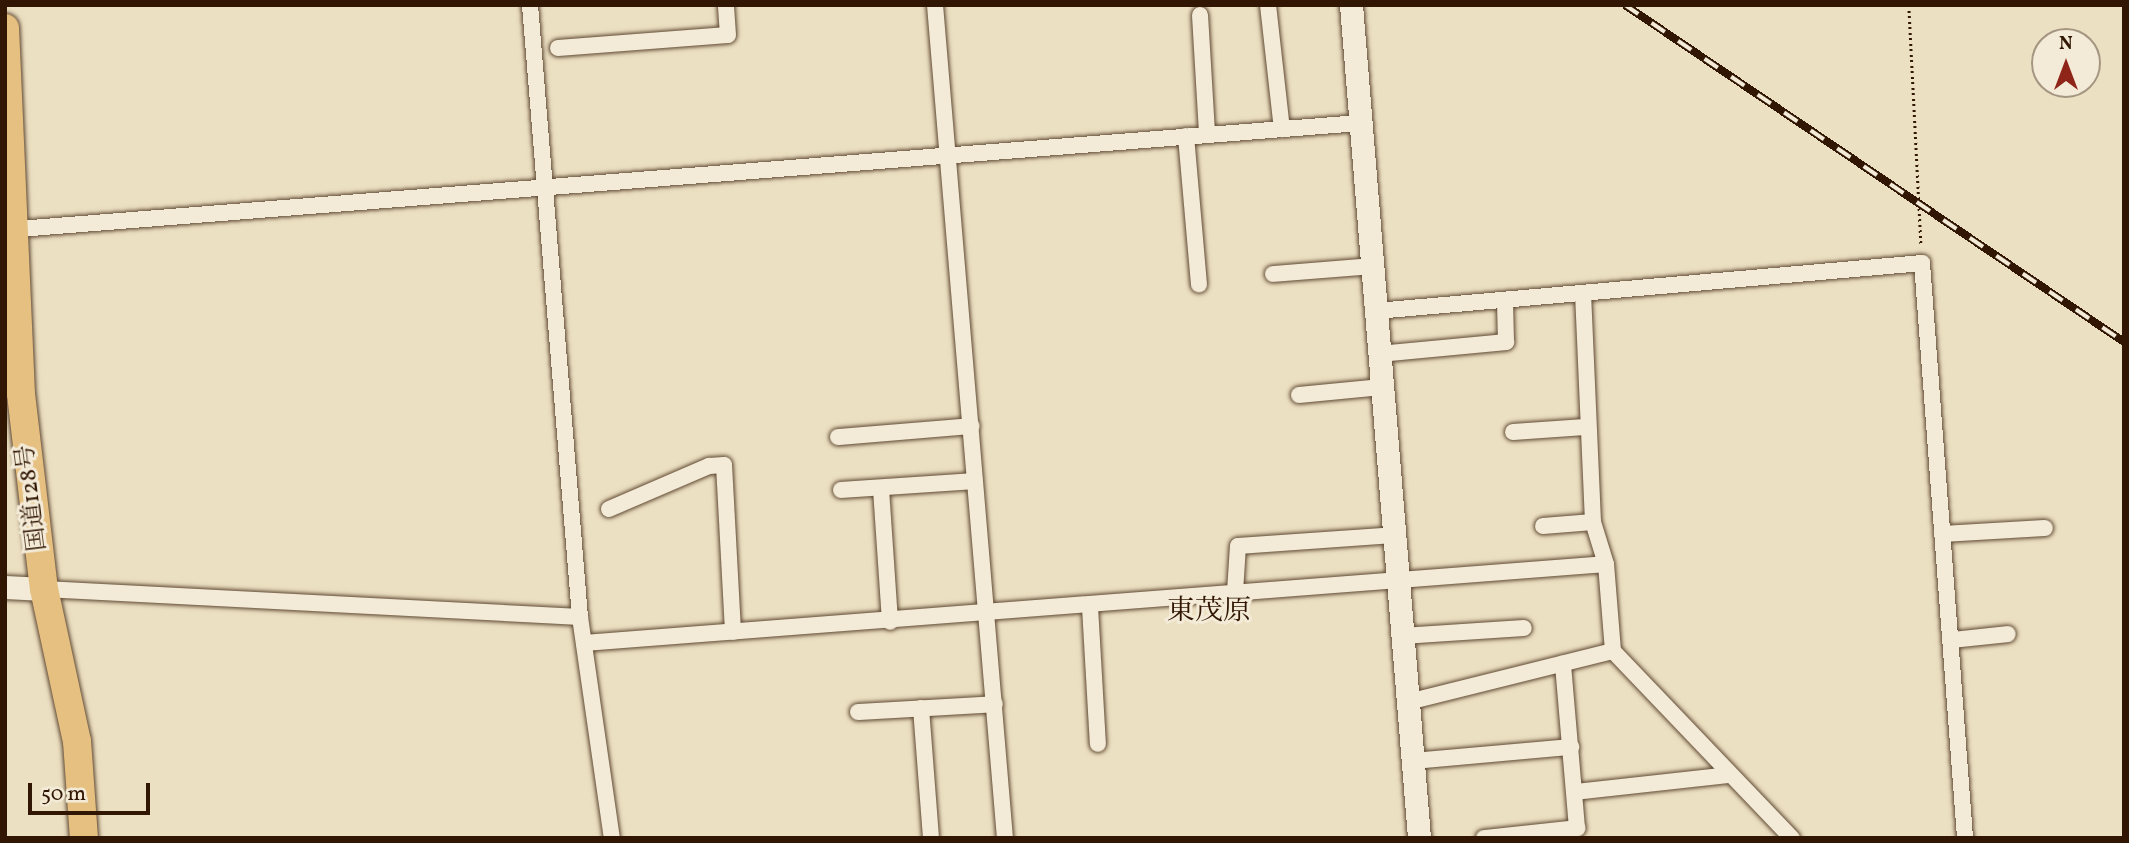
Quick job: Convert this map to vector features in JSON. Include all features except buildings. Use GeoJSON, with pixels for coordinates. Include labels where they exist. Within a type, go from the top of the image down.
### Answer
{"type":"FeatureCollection","features":[{"type":"Feature","properties":{"kind":"highway","name":"国道128号"},"geometry":{"type":"LineString","coordinates":[[5,28],[11,230],[21,394],[44,589],[77,741],[84,838]]}},
{"type":"Feature","properties":{"kind":"street"},"geometry":{"type":"LineString","coordinates":[[530,5],[580,617],[612,838]]}},
{"type":"Feature","properties":{"kind":"street"},"geometry":{"type":"LineString","coordinates":[[558,48],[728,35],[726,5]]}},
{"type":"Feature","properties":{"kind":"street"},"geometry":{"type":"LineString","coordinates":[[935,5],[950,155],[1005,838]]}},
{"type":"Feature","properties":{"kind":"street"},"geometry":{"type":"LineString","coordinates":[[1268,5],[1282,129]]}},
{"type":"Feature","properties":{"kind":"street"},"geometry":{"type":"LineString","coordinates":[[1351,5],[1419,838]]}},
{"type":"Feature","properties":{"kind":"street"},"geometry":{"type":"LineString","coordinates":[[1200,15],[1207,134]]}},
{"type":"Feature","properties":{"kind":"street"},"geometry":{"type":"LineString","coordinates":[[11,230],[545,183],[1361,123]]}},
{"type":"Feature","properties":{"kind":"street"},"geometry":{"type":"LineString","coordinates":[[1186,136],[1199,284]]}},
{"type":"Feature","properties":{"kind":"street"},"geometry":{"type":"LineString","coordinates":[[1376,311],[1922,263],[1965,838]]}},
{"type":"Feature","properties":{"kind":"street"},"geometry":{"type":"LineString","coordinates":[[1273,274],[1372,266]]}},
{"type":"Feature","properties":{"kind":"street"},"geometry":{"type":"LineString","coordinates":[[1583,293],[1585,427],[1592,522],[1606,564],[1613,651],[1792,838]]}},
{"type":"Feature","properties":{"kind":"street"},"geometry":{"type":"LineString","coordinates":[[1379,354],[1506,342],[1505,301]]}},
{"type":"Feature","properties":{"kind":"street"},"geometry":{"type":"LineString","coordinates":[[1298,394],[1382,387]]}},
{"type":"Feature","properties":{"kind":"street"},"geometry":{"type":"LineString","coordinates":[[838,437],[972,426]]}},
{"type":"Feature","properties":{"kind":"street"},"geometry":{"type":"LineString","coordinates":[[1513,432],[1585,427]]}},
{"type":"Feature","properties":{"kind":"street"},"geometry":{"type":"LineString","coordinates":[[609,509],[709,466],[724,466],[733,632]]}},
{"type":"Feature","properties":{"kind":"street"},"geometry":{"type":"LineString","coordinates":[[841,490],[975,481]]}},
{"type":"Feature","properties":{"kind":"street"},"geometry":{"type":"LineString","coordinates":[[881,489],[890,622]]}},
{"type":"Feature","properties":{"kind":"street"},"geometry":{"type":"LineString","coordinates":[[1543,526],[1592,522]]}},
{"type":"Feature","properties":{"kind":"street"},"geometry":{"type":"LineString","coordinates":[[1942,534],[2045,528]]}},
{"type":"Feature","properties":{"kind":"street"},"geometry":{"type":"LineString","coordinates":[[1235,592],[1238,546],[1394,535]]}},
{"type":"Feature","properties":{"kind":"street"},"geometry":{"type":"LineString","coordinates":[[584,643],[988,615],[1235,592],[1606,564]]}},
{"type":"Feature","properties":{"kind":"street"},"geometry":{"type":"LineString","coordinates":[[5,587],[580,617]]}},
{"type":"Feature","properties":{"kind":"street"},"geometry":{"type":"LineString","coordinates":[[1090,607],[1098,744]]}},
{"type":"Feature","properties":{"kind":"street"},"geometry":{"type":"LineString","coordinates":[[1402,636],[1524,628]]}},
{"type":"Feature","properties":{"kind":"street"},"geometry":{"type":"LineString","coordinates":[[1952,640],[2008,634]]}},
{"type":"Feature","properties":{"kind":"street"},"geometry":{"type":"LineString","coordinates":[[1408,702],[1613,651]]}},
{"type":"Feature","properties":{"kind":"street"},"geometry":{"type":"LineString","coordinates":[[1484,838],[1577,828],[1563,664]]}},
{"type":"Feature","properties":{"kind":"street"},"geometry":{"type":"LineString","coordinates":[[858,712],[995,704]]}},
{"type":"Feature","properties":{"kind":"street"},"geometry":{"type":"LineString","coordinates":[[921,708],[931,838]]}},
{"type":"Feature","properties":{"kind":"street"},"geometry":{"type":"LineString","coordinates":[[1413,761],[1570,747]]}},
{"type":"Feature","properties":{"kind":"street"},"geometry":{"type":"LineString","coordinates":[[1575,792],[1729,775]]}},
{"type":"Feature","properties":{"kind":"path"},"geometry":{"type":"LineString","coordinates":[[1909,5],[1922,263]]}},
{"type":"Feature","properties":{"kind":"railway"},"geometry":{"type":"LineString","coordinates":[[1625,5],[2124,342]]}},
{"type":"Feature","properties":{"kind":"district","name":"東茂原"},"geometry":{"type":"Point","coordinates":[1209,612]}}]}
